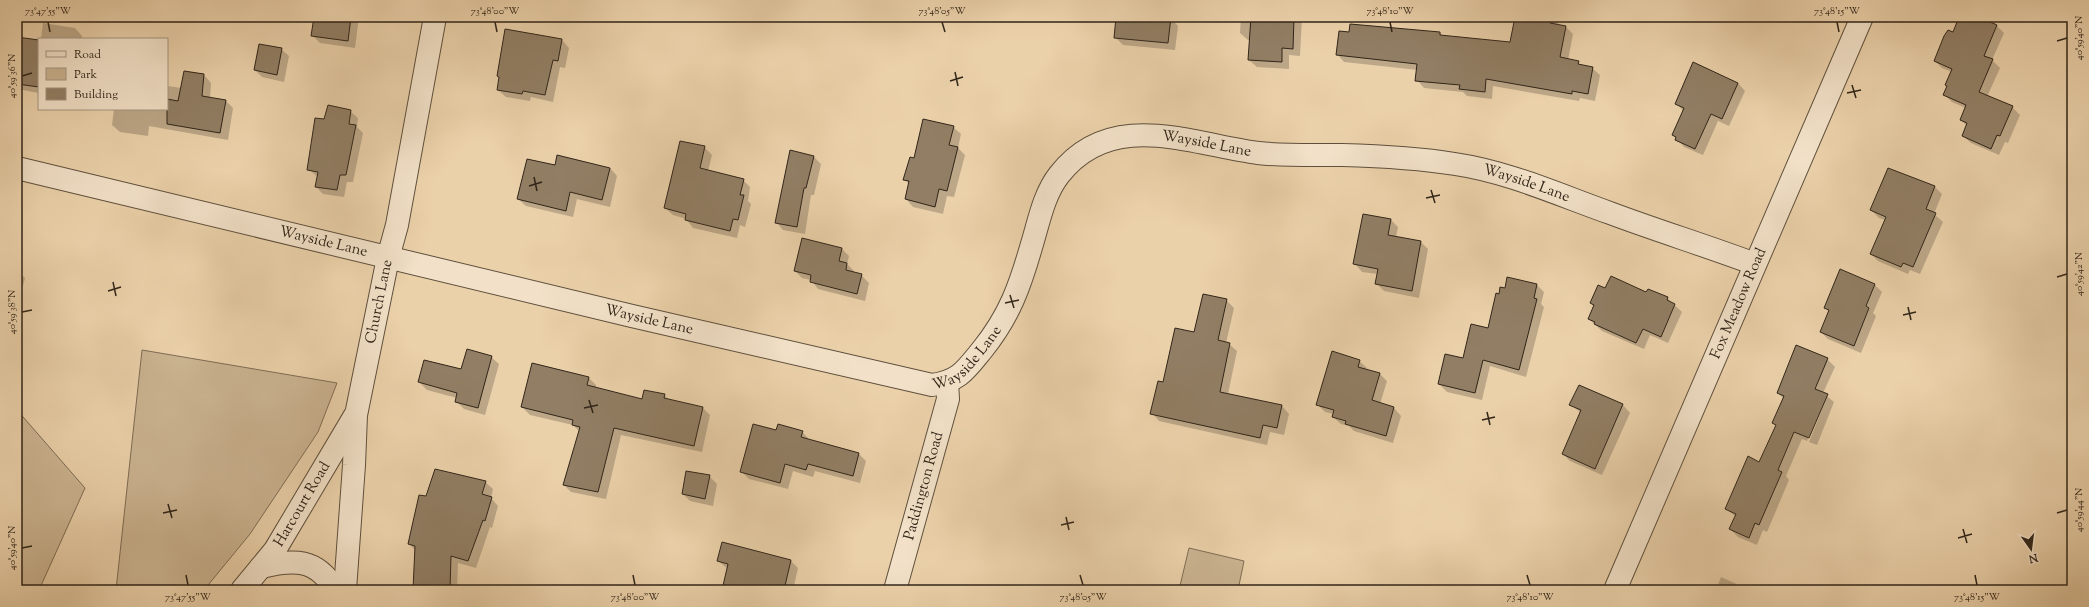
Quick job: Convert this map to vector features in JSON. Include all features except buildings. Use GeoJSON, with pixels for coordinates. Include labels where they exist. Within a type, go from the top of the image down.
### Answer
{"type":"FeatureCollection","features":[{"type":"Feature","properties":{"kind":"street","name":"Church Lane"},"geometry":{"type":"LineString","coordinates":[[345,590],[356,414],[388,258],[397,225],[435,17]]}},
{"type":"Feature","properties":{"kind":"street","name":"Fox Meadow Road"},"geometry":{"type":"LineString","coordinates":[[1615,590],[1862,17]]}},
{"type":"Feature","properties":{"kind":"street","name":"Wayside Lane"},"geometry":{"type":"LineString","coordinates":[[17,168],[388,258],[932,385],[947,382],[961,374],[973,362],[1010,311],[1025,270],[1044,206],[1058,176],[1073,160],[1088,149],[1105,141],[1131,135],[1172,136],[1258,153],[1399,158],[1455,164],[1492,171],[1551,190],[1599,209],[1755,264]]}},
{"type":"Feature","properties":{"kind":"street","name":"Paddington Road"},"geometry":{"type":"LineString","coordinates":[[895,590],[948,400],[947,382]]}},
{"type":"Feature","properties":{"kind":"street","name":"Harcourt Road"},"geometry":{"type":"LineString","coordinates":[[242,590],[275,550],[356,414]]}},
{"type":"Feature","properties":{"kind":"street"},"geometry":{"type":"LineString","coordinates":[[261,567],[284,561],[308,564],[319,570],[330,581],[335,590]]}},
{"type":"Feature","properties":{"kind":"green space"},"geometry":{"type":"Polygon","coordinates":[[[142,350],[337,383],[318,432],[250,534],[204,590],[116,590],[142,350]]]}},
{"type":"Feature","properties":{"kind":"green space"},"geometry":{"type":"Polygon","coordinates":[[[17,410],[85,488],[39,590],[17,590],[17,410]]]}},
{"type":"Feature","properties":{"kind":"green space"},"geometry":{"type":"Polygon","coordinates":[[[1189,548],[1244,561],[1238,590],[1179,590],[1189,548]]]}}]}
